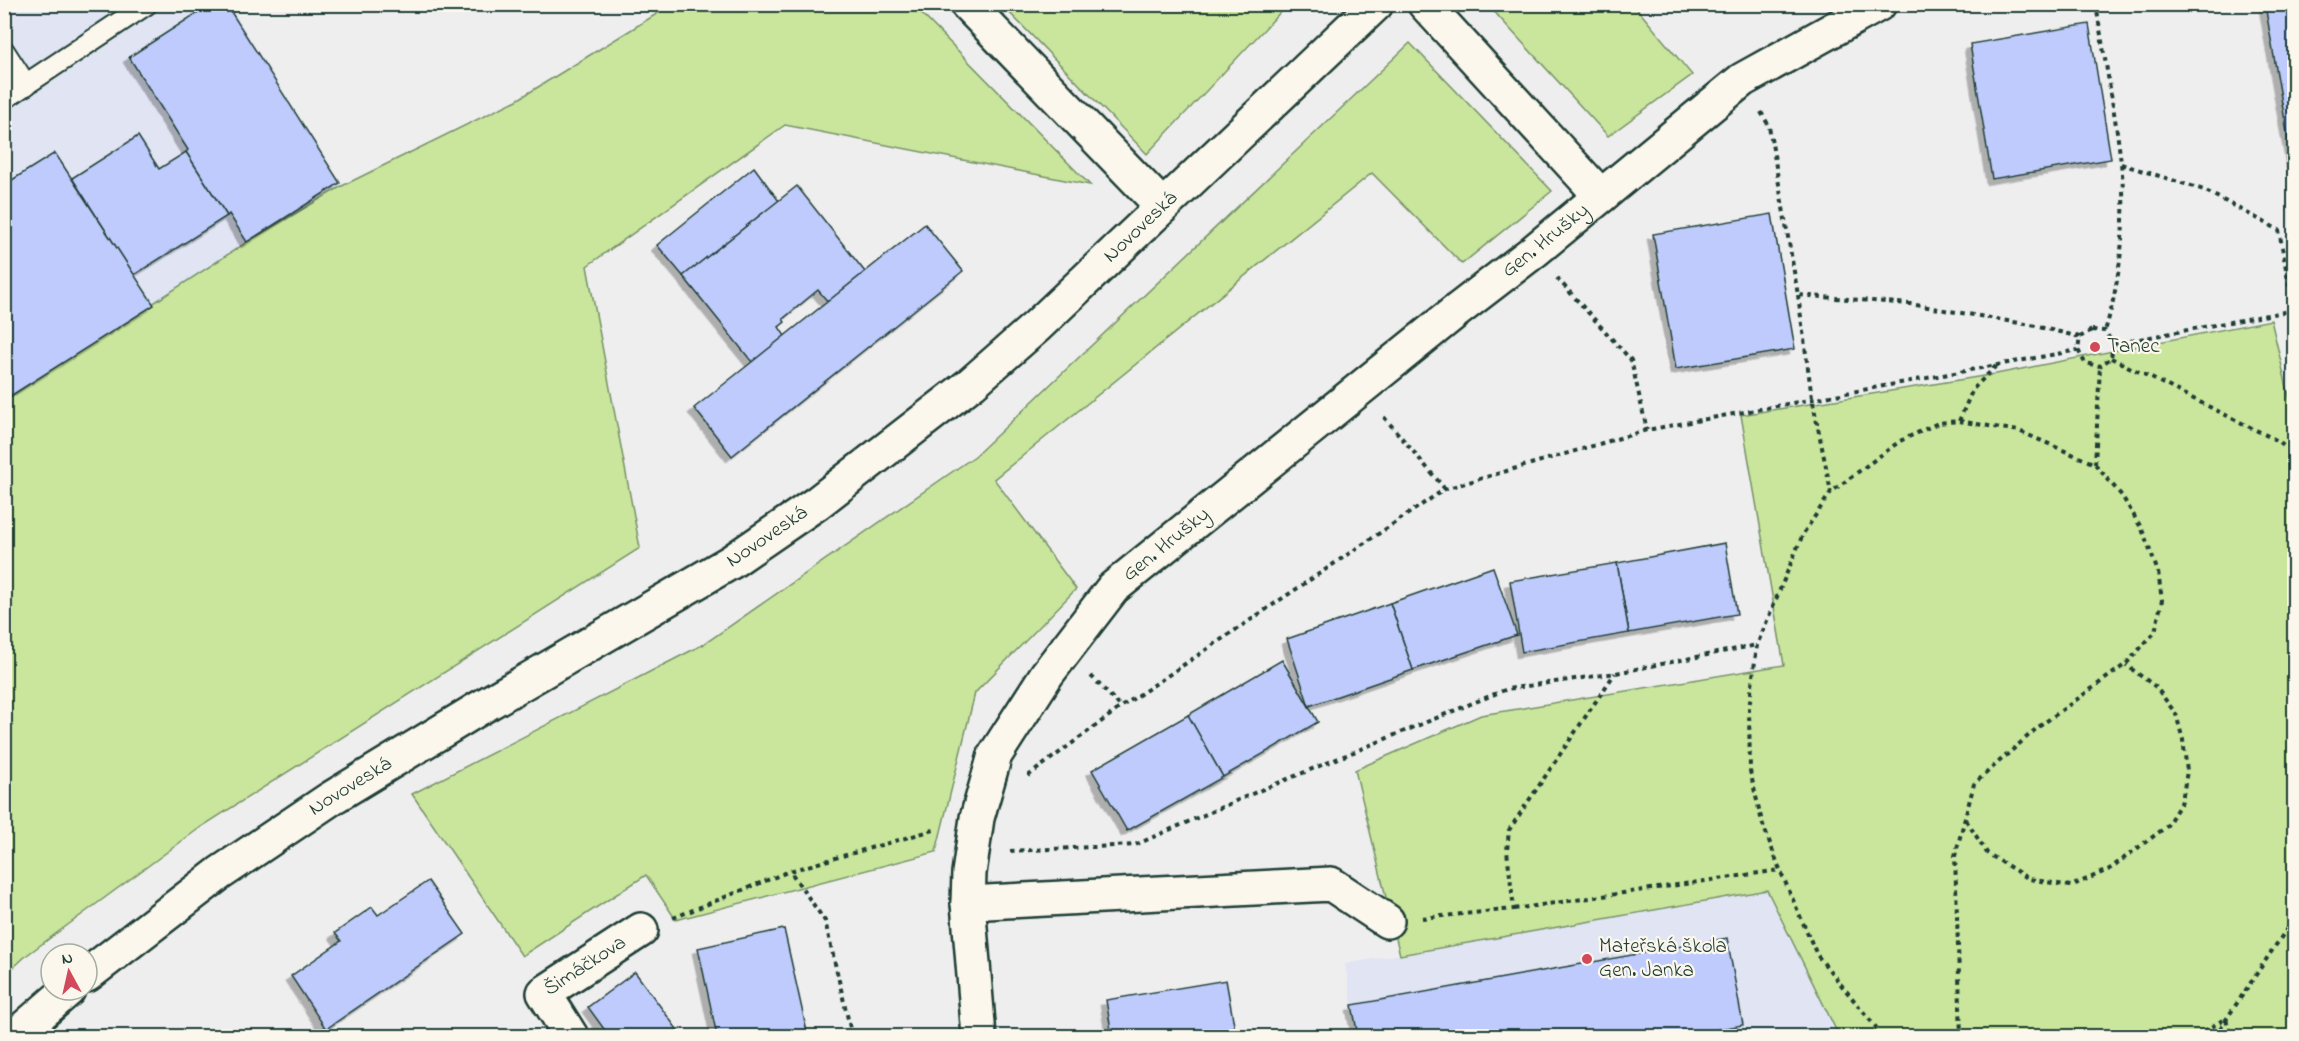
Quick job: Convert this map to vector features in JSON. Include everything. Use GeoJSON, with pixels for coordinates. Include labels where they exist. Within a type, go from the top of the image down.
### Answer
{"type":"FeatureCollection","features":[{"type":"Feature","properties":{"kind":"street"},"geometry":{"type":"LineString","coordinates":[[967,4],[1162,206]]}},
{"type":"Feature","properties":{"kind":"street","name":"Novoveská"},"geometry":{"type":"LineString","coordinates":[[99,966],[220,873],[330,799],[478,709],[731,562],[817,503],[972,383],[1037,326],[1376,4]]}},
{"type":"Feature","properties":{"kind":"street","name":"Gen. Hrušky"},"geometry":{"type":"LineString","coordinates":[[1425,4],[1601,195]]}},
{"type":"Feature","properties":{"kind":"street","name":"Gen. Hrušky"},"geometry":{"type":"LineString","coordinates":[[979,1036],[968,903],[969,873],[978,818],[994,755],[1047,674],[1113,588],[1455,312],[1533,252],[1742,80],[1879,4]]}},
{"type":"Feature","properties":{"kind":"street"},"geometry":{"type":"LineString","coordinates":[[968,903],[1331,884],[1386,921]]}},
{"type":"Feature","properties":{"kind":"street","name":"Šimáčkova"},"geometry":{"type":"LineString","coordinates":[[571,1036],[544,993],[641,930]]}},
{"type":"Feature","properties":{"kind":"street"},"geometry":{"type":"LineString","coordinates":[[15,1036],[54,1002]]}},
{"type":"Feature","properties":{"kind":"lane"},"geometry":{"type":"LineString","coordinates":[[4,99],[147,4]]}},
{"type":"Feature","properties":{"kind":"lane"},"geometry":{"type":"LineString","coordinates":[[4,51],[26,85]]}},
{"type":"Feature","properties":{"kind":"path"},"geometry":{"type":"LineString","coordinates":[[2080,337],[2078,350],[2085,363],[2100,366],[2111,358],[2113,344],[2105,331],[2119,263],[2123,202],[2121,164],[2096,4]]}},
{"type":"Feature","properties":{"kind":"path"},"geometry":{"type":"LineString","coordinates":[[1742,80],[1769,126],[1798,295],[1812,398],[1831,492]]}},
{"type":"Feature","properties":{"kind":"path"},"geometry":{"type":"LineString","coordinates":[[2113,344],[2294,311],[2279,230],[2204,190],[2121,164]]}},
{"type":"Feature","properties":{"kind":"path"},"geometry":{"type":"LineString","coordinates":[[1533,252],[1631,360],[1647,430]]}},
{"type":"Feature","properties":{"kind":"path"},"geometry":{"type":"LineString","coordinates":[[1798,295],[1910,304],[2031,325],[2080,337],[2092,330],[2105,331]]}},
{"type":"Feature","properties":{"kind":"path"},"geometry":{"type":"LineString","coordinates":[[1027,777],[1121,707],[1445,489],[1647,430],[2078,350]]}},
{"type":"Feature","properties":{"kind":"path"},"geometry":{"type":"LineString","coordinates":[[2111,358],[2280,442],[2295,454]]}},
{"type":"Feature","properties":{"kind":"path"},"geometry":{"type":"LineString","coordinates":[[1959,421],[1973,389],[1997,365]]}},
{"type":"Feature","properties":{"kind":"path"},"geometry":{"type":"LineString","coordinates":[[2095,464],[2100,366]]}},
{"type":"Feature","properties":{"kind":"path"},"geometry":{"type":"LineString","coordinates":[[1361,390],[1445,489]]}},
{"type":"Feature","properties":{"kind":"path"},"geometry":{"type":"LineString","coordinates":[[1883,1036],[1817,955],[1780,870],[1762,822],[1750,771],[1749,709],[1757,645],[1803,534],[1831,492],[1900,441],[1938,423],[1959,421],[2019,431],[2095,464],[2122,496],[2142,529],[2158,572],[2162,600],[2155,632],[2126,664],[2037,728],[1974,784],[1955,856],[1961,1036]]}},
{"type":"Feature","properties":{"kind":"path"},"geometry":{"type":"LineString","coordinates":[[1000,852],[1135,845],[1261,790],[1507,689],[1616,673],[1757,645]]}},
{"type":"Feature","properties":{"kind":"path"},"geometry":{"type":"LineString","coordinates":[[1065,650],[1121,707]]}},
{"type":"Feature","properties":{"kind":"path"},"geometry":{"type":"LineString","coordinates":[[1965,819],[1987,853],[2029,879],[2071,886],[2108,870],[2166,827],[2182,801],[2187,771],[2183,740],[2176,714],[2156,687],[2126,664]]}},
{"type":"Feature","properties":{"kind":"path"},"geometry":{"type":"LineString","coordinates":[[1514,909],[1507,851],[1509,830],[1616,673]]}},
{"type":"Feature","properties":{"kind":"path"},"geometry":{"type":"LineString","coordinates":[[641,930],[790,872],[978,818]]}},
{"type":"Feature","properties":{"kind":"path"},"geometry":{"type":"LineString","coordinates":[[1386,921],[1514,909],[1780,870]]}},
{"type":"Feature","properties":{"kind":"path"},"geometry":{"type":"LineString","coordinates":[[790,872],[825,921],[852,1036]]}},
{"type":"Feature","properties":{"kind":"path"},"geometry":{"type":"LineString","coordinates":[[2215,1036],[2295,918]]}},
{"type":"Feature","properties":{"kind":"path"},"geometry":{"type":"LineString","coordinates":[[2196,1036],[2226,1018]]}},
{"type":"Feature","properties":{"kind":"path"},"geometry":{"type":"LineString","coordinates":[[2226,1018],[2230,1036]]}},
{"type":"Feature","properties":{"kind":"shaded area"},"geometry":{"type":"Polygon","coordinates":[[[5,5],[229,5],[342,186],[247,242],[5,400],[5,5]]]}},
{"type":"Feature","properties":{"kind":"shaded area","name":"Mateřská škola Gen. Janka"},"geometry":{"type":"Polygon","coordinates":[[[1768,890],[1839,1036],[1358,1036],[1345,964],[1768,890]]]}},
{"type":"Feature","properties":{"kind":"green space"},"geometry":{"type":"Polygon","coordinates":[[[671,5],[913,5],[1090,185],[785,125],[587,266],[640,548],[201,827],[45,942],[39,942],[39,946],[5,975],[5,400],[247,242],[342,186],[517,100],[671,5]]]}},
{"type":"Feature","properties":{"kind":"green space"},"geometry":{"type":"Polygon","coordinates":[[[1002,5],[1287,5],[1147,154],[1002,5]]]}},
{"type":"Feature","properties":{"kind":"green space"},"geometry":{"type":"Polygon","coordinates":[[[1488,5],[1634,5],[1692,75],[1608,136],[1488,5]]]}},
{"type":"Feature","properties":{"kind":"green space"},"geometry":{"type":"Polygon","coordinates":[[[1410,43],[1552,191],[1462,264],[1372,173],[994,479],[1076,589],[975,693],[936,852],[676,920],[646,875],[522,956],[412,794],[704,644],[975,456],[1410,43]]]}},
{"type":"Feature","properties":{"kind":"green space"},"geometry":{"type":"Polygon","coordinates":[[[2271,320],[2294,417],[2294,1036],[1839,1036],[1767,890],[1400,955],[1355,770],[1481,715],[1784,665],[1741,415],[1996,374],[2271,320]]]}},
{"type":"Feature","properties":{"kind":"building"},"geometry":{"type":"Polygon","coordinates":[[[211,4],[226,4],[340,183],[247,242],[229,214],[227,216],[186,152],[188,150],[129,57],[211,4]]]}},
{"type":"Feature","properties":{"kind":"building"},"geometry":{"type":"Polygon","coordinates":[[[2294,4],[2294,173],[2265,5],[2294,4]]]}},
{"type":"Feature","properties":{"kind":"building"},"geometry":{"type":"Polygon","coordinates":[[[2089,24],[2111,159],[1992,179],[1970,44],[2089,24]]]}},
{"type":"Feature","properties":{"kind":"building"},"geometry":{"type":"Polygon","coordinates":[[[138,136],[159,169],[186,152],[227,216],[134,275],[72,178],[138,136]]]}},
{"type":"Feature","properties":{"kind":"building"},"geometry":{"type":"Polygon","coordinates":[[[55,153],[154,305],[4,400],[4,185],[55,153]]]}},
{"type":"Feature","properties":{"kind":"building"},"geometry":{"type":"Polygon","coordinates":[[[754,167],[779,201],[683,276],[657,245],[754,167]]]}},
{"type":"Feature","properties":{"kind":"building"},"geometry":{"type":"Polygon","coordinates":[[[797,186],[865,272],[828,302],[818,290],[783,319],[785,322],[779,327],[785,336],[752,362],[683,276],[797,186]]]}},
{"type":"Feature","properties":{"kind":"building"},"geometry":{"type":"Polygon","coordinates":[[[1772,214],[1795,349],[1676,369],[1653,234],[1772,214]]]}},
{"type":"Feature","properties":{"kind":"building"},"geometry":{"type":"Polygon","coordinates":[[[925,224],[963,271],[732,456],[694,408],[925,224]]]}},
{"type":"Feature","properties":{"kind":"building"},"geometry":{"type":"Polygon","coordinates":[[[1725,543],[1737,614],[1629,633],[1617,563],[1725,543]]]}},
{"type":"Feature","properties":{"kind":"building"},"geometry":{"type":"Polygon","coordinates":[[[1617,563],[1629,633],[1522,652],[1510,581],[1617,563]]]}},
{"type":"Feature","properties":{"kind":"building"},"geometry":{"type":"Polygon","coordinates":[[[1493,567],[1517,635],[1413,670],[1390,603],[1493,567]]]}},
{"type":"Feature","properties":{"kind":"building"},"geometry":{"type":"Polygon","coordinates":[[[1390,603],[1413,670],[1309,706],[1287,639],[1390,603]]]}},
{"type":"Feature","properties":{"kind":"building"},"geometry":{"type":"Polygon","coordinates":[[[1282,660],[1318,722],[1223,777],[1188,715],[1282,660]]]}},
{"type":"Feature","properties":{"kind":"building"},"geometry":{"type":"Polygon","coordinates":[[[1188,715],[1223,777],[1127,831],[1092,770],[1188,715]]]}},
{"type":"Feature","properties":{"kind":"building"},"geometry":{"type":"Polygon","coordinates":[[[428,881],[465,934],[326,1029],[291,976],[341,941],[335,933],[372,907],[378,915],[428,881]]]}},
{"type":"Feature","properties":{"kind":"building"},"geometry":{"type":"Polygon","coordinates":[[[784,929],[808,1036],[717,1036],[698,948],[784,929]]]}},
{"type":"Feature","properties":{"kind":"building"},"geometry":{"type":"Polygon","coordinates":[[[1727,938],[1743,1025],[1679,1036],[1358,1036],[1352,1005],[1727,938]]]}},
{"type":"Feature","properties":{"kind":"building"},"geometry":{"type":"Polygon","coordinates":[[[635,972],[682,1036],[609,1036],[588,1007],[635,972]]]}},
{"type":"Feature","properties":{"kind":"building"},"geometry":{"type":"Polygon","coordinates":[[[1226,980],[1236,1036],[1112,1036],[1106,1000],[1226,980]]]}},
{"type":"Feature","properties":{"kind":"place","name":"Tanec"},"geometry":{"type":"Point","coordinates":[2095,347]}},
{"type":"Feature","properties":{"kind":"place","name":"Mateřská škola Gen. Janka"},"geometry":{"type":"Point","coordinates":[1587,959]}}]}
